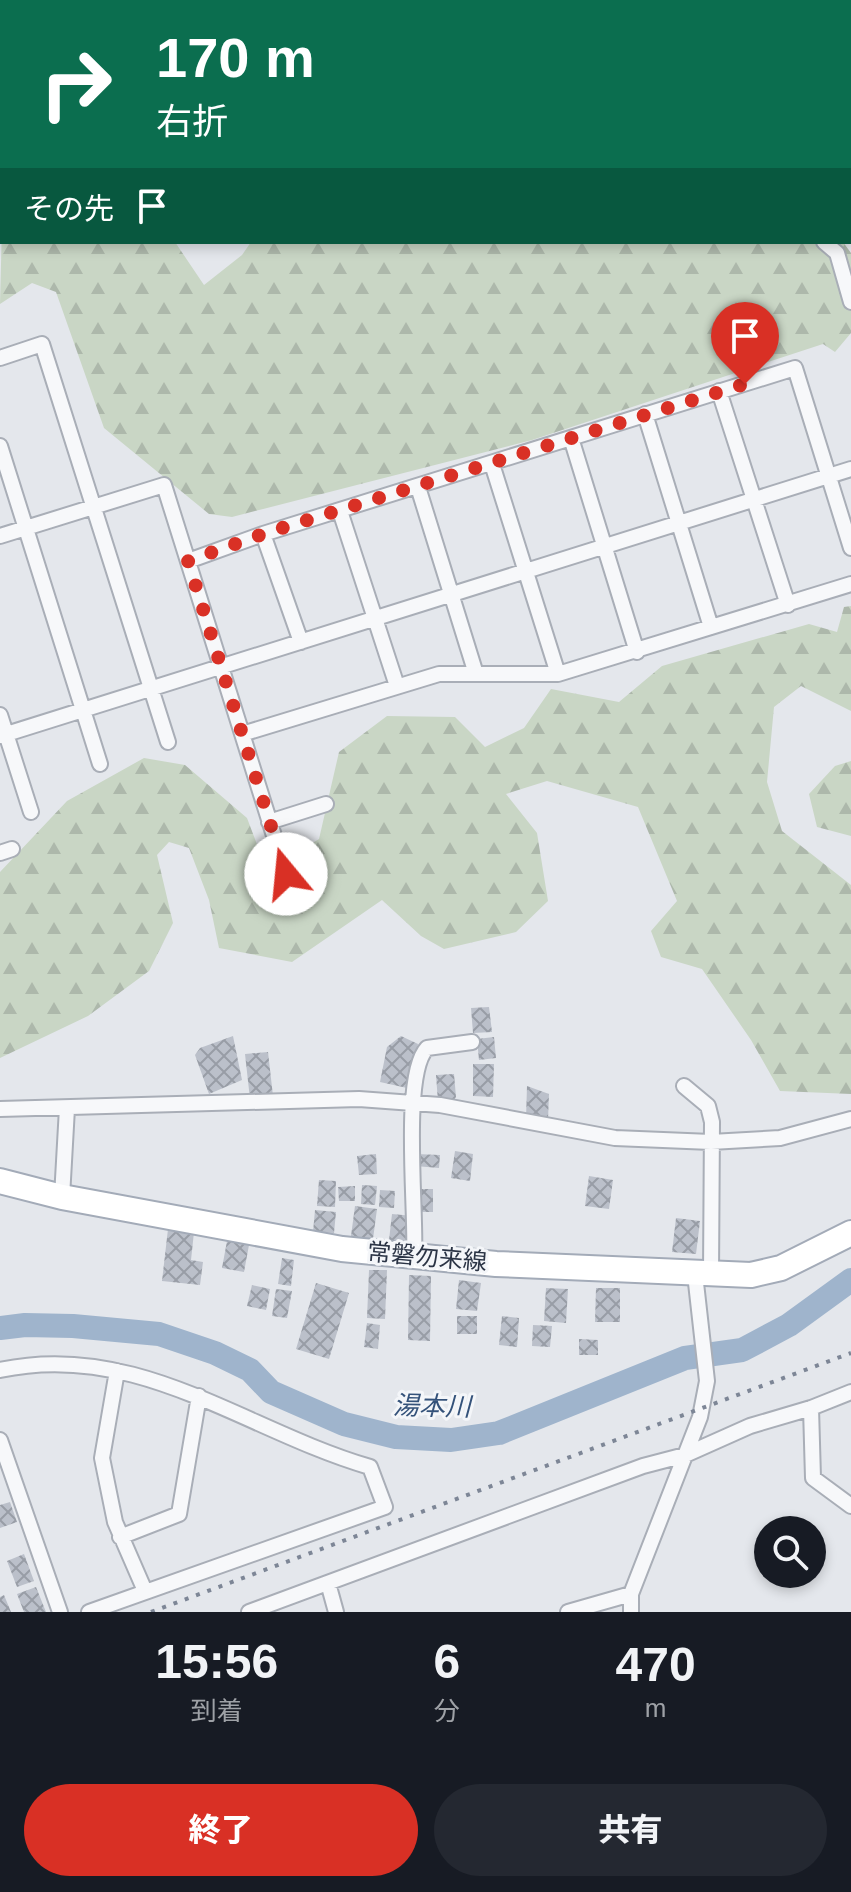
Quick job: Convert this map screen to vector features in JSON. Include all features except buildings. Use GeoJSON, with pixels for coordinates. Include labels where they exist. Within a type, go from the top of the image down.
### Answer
{"type":"FeatureCollection","features":[{"type":"Feature","properties":{"kind":"main road","name":"常磐勿来線"},"geometry":{"type":"LineString","coordinates":[[0,1181],[62,1197],[342,1249],[414,1257],[703,1274],[765,1273],[851,1233]]}},
{"type":"Feature","properties":{"kind":"street"},"geometry":{"type":"LineString","coordinates":[[251,0],[262,0]]}},
{"type":"Feature","properties":{"kind":"street"},"geometry":{"type":"LineString","coordinates":[[826,244],[837,253],[851,302]]}},
{"type":"Feature","properties":{"kind":"street"},"geometry":{"type":"LineString","coordinates":[[0,358],[42,344],[168,742]]}},
{"type":"Feature","properties":{"kind":"street"},"geometry":{"type":"LineString","coordinates":[[188,561],[263,534],[795,368],[851,548]]}},
{"type":"Feature","properties":{"kind":"street"},"geometry":{"type":"LineString","coordinates":[[719,391],[788,605]]}},
{"type":"Feature","properties":{"kind":"street"},"geometry":{"type":"LineString","coordinates":[[645,414],[711,627]]}},
{"type":"Feature","properties":{"kind":"street"},"geometry":{"type":"LineString","coordinates":[[571,438],[637,652]]}},
{"type":"Feature","properties":{"kind":"street"},"geometry":{"type":"LineString","coordinates":[[0,446],[100,764]]}},
{"type":"Feature","properties":{"kind":"street"},"geometry":{"type":"LineString","coordinates":[[492,464],[558,674]]}},
{"type":"Feature","properties":{"kind":"street"},"geometry":{"type":"LineString","coordinates":[[3,735],[851,469]]}},
{"type":"Feature","properties":{"kind":"street"},"geometry":{"type":"LineString","coordinates":[[0,536],[164,485],[286,874]]}},
{"type":"Feature","properties":{"kind":"street"},"geometry":{"type":"LineString","coordinates":[[418,487],[476,674]]}},
{"type":"Feature","properties":{"kind":"street"},"geometry":{"type":"LineString","coordinates":[[340,511],[397,686]]}},
{"type":"Feature","properties":{"kind":"street"},"geometry":{"type":"LineString","coordinates":[[263,534],[301,642]]}},
{"type":"Feature","properties":{"kind":"street"},"geometry":{"type":"LineString","coordinates":[[242,734],[439,674],[558,674],[851,584]]}},
{"type":"Feature","properties":{"kind":"street"},"geometry":{"type":"LineString","coordinates":[[0,715],[3,735],[31,812]]}},
{"type":"Feature","properties":{"kind":"street"},"geometry":{"type":"LineString","coordinates":[[269,822],[326,804]]}},
{"type":"Feature","properties":{"kind":"street"},"geometry":{"type":"LineString","coordinates":[[414,1257],[412,1102],[419,1061],[427,1048],[472,1042]]}},
{"type":"Feature","properties":{"kind":"street"},"geometry":{"type":"LineString","coordinates":[[631,1612],[631,1594],[700,1417],[707,1381],[701,1328],[712,1122],[708,1106],[684,1086]]}},
{"type":"Feature","properties":{"kind":"street"},"geometry":{"type":"LineString","coordinates":[[0,1109],[318,1099],[412,1102],[615,1138],[711,1142],[780,1138],[851,1119]]}},
{"type":"Feature","properties":{"kind":"street"},"geometry":{"type":"LineString","coordinates":[[62,1197],[67,1108]]}},
{"type":"Feature","properties":{"kind":"street"},"geometry":{"type":"LineString","coordinates":[[0,1370],[52,1364],[94,1366],[176,1386],[287,1437],[335,1457],[370,1467],[385,1507],[89,1612]]}},
{"type":"Feature","properties":{"kind":"street"},"geometry":{"type":"LineString","coordinates":[[117,1371],[102,1458],[120,1537],[145,1591]]}},
{"type":"Feature","properties":{"kind":"street"},"geometry":{"type":"LineString","coordinates":[[249,1612],[643,1466],[685,1455],[750,1426],[851,1393]]}},
{"type":"Feature","properties":{"kind":"street"},"geometry":{"type":"LineString","coordinates":[[120,1537],[179,1514],[199,1396]]}},
{"type":"Feature","properties":{"kind":"street"},"geometry":{"type":"LineString","coordinates":[[811,1408],[813,1478],[851,1506]]}},
{"type":"Feature","properties":{"kind":"street"},"geometry":{"type":"LineString","coordinates":[[0,1440],[60,1612]]}},
{"type":"Feature","properties":{"kind":"street"},"geometry":{"type":"LineString","coordinates":[[328,1583],[336,1612]]}},
{"type":"Feature","properties":{"kind":"street"},"geometry":{"type":"LineString","coordinates":[[568,1612],[631,1594]]}},
{"type":"Feature","properties":{"kind":"green space"},"geometry":{"type":"Polygon","coordinates":[[[2,244],[176,244],[204,285],[242,255],[250,244],[844,244],[851,253],[851,333],[835,352],[823,344],[532,440],[232,517],[209,514],[104,428],[56,292],[32,283],[0,304],[2,244]]]}},
{"type":"Feature","properties":{"kind":"green space"},"geometry":{"type":"Polygon","coordinates":[[[851,606],[851,711],[801,686],[774,707],[767,782],[782,831],[851,885],[851,1094],[780,1091],[751,1040],[702,969],[661,957],[651,931],[677,901],[638,807],[547,781],[506,794],[537,833],[548,901],[516,932],[444,949],[421,936],[382,900],[292,962],[219,948],[209,900],[189,848],[169,842],[157,855],[173,923],[149,971],[88,1016],[0,1058],[0,872],[67,801],[144,758],[185,765],[247,818],[267,871],[319,839],[339,752],[387,716],[455,717],[485,747],[524,728],[551,689],[619,702],[662,666],[809,624],[837,632],[844,607],[851,606]]]}},
{"type":"Feature","properties":{"kind":"green space"},"geometry":{"type":"Polygon","coordinates":[[[851,761],[851,836],[817,827],[809,794],[835,766],[851,761]]]}},
{"type":"Feature","properties":{"kind":"waterway","name":"湯本川"},"geometry":{"type":"LineString","coordinates":[[0,1328],[73,1326],[159,1334],[215,1353],[250,1370],[271,1392],[344,1424],[396,1437],[451,1440],[499,1433],[685,1358],[742,1350],[789,1325],[851,1280]]}},
{"type":"Feature","properties":{"kind":"railway"},"geometry":{"type":"LineString","coordinates":[[151,1612],[851,1353]]}},
{"type":"Feature","properties":{"kind":"route"},"geometry":{"type":"LineString","coordinates":[[286,874],[188,561],[263,534],[745,384]]}}]}
